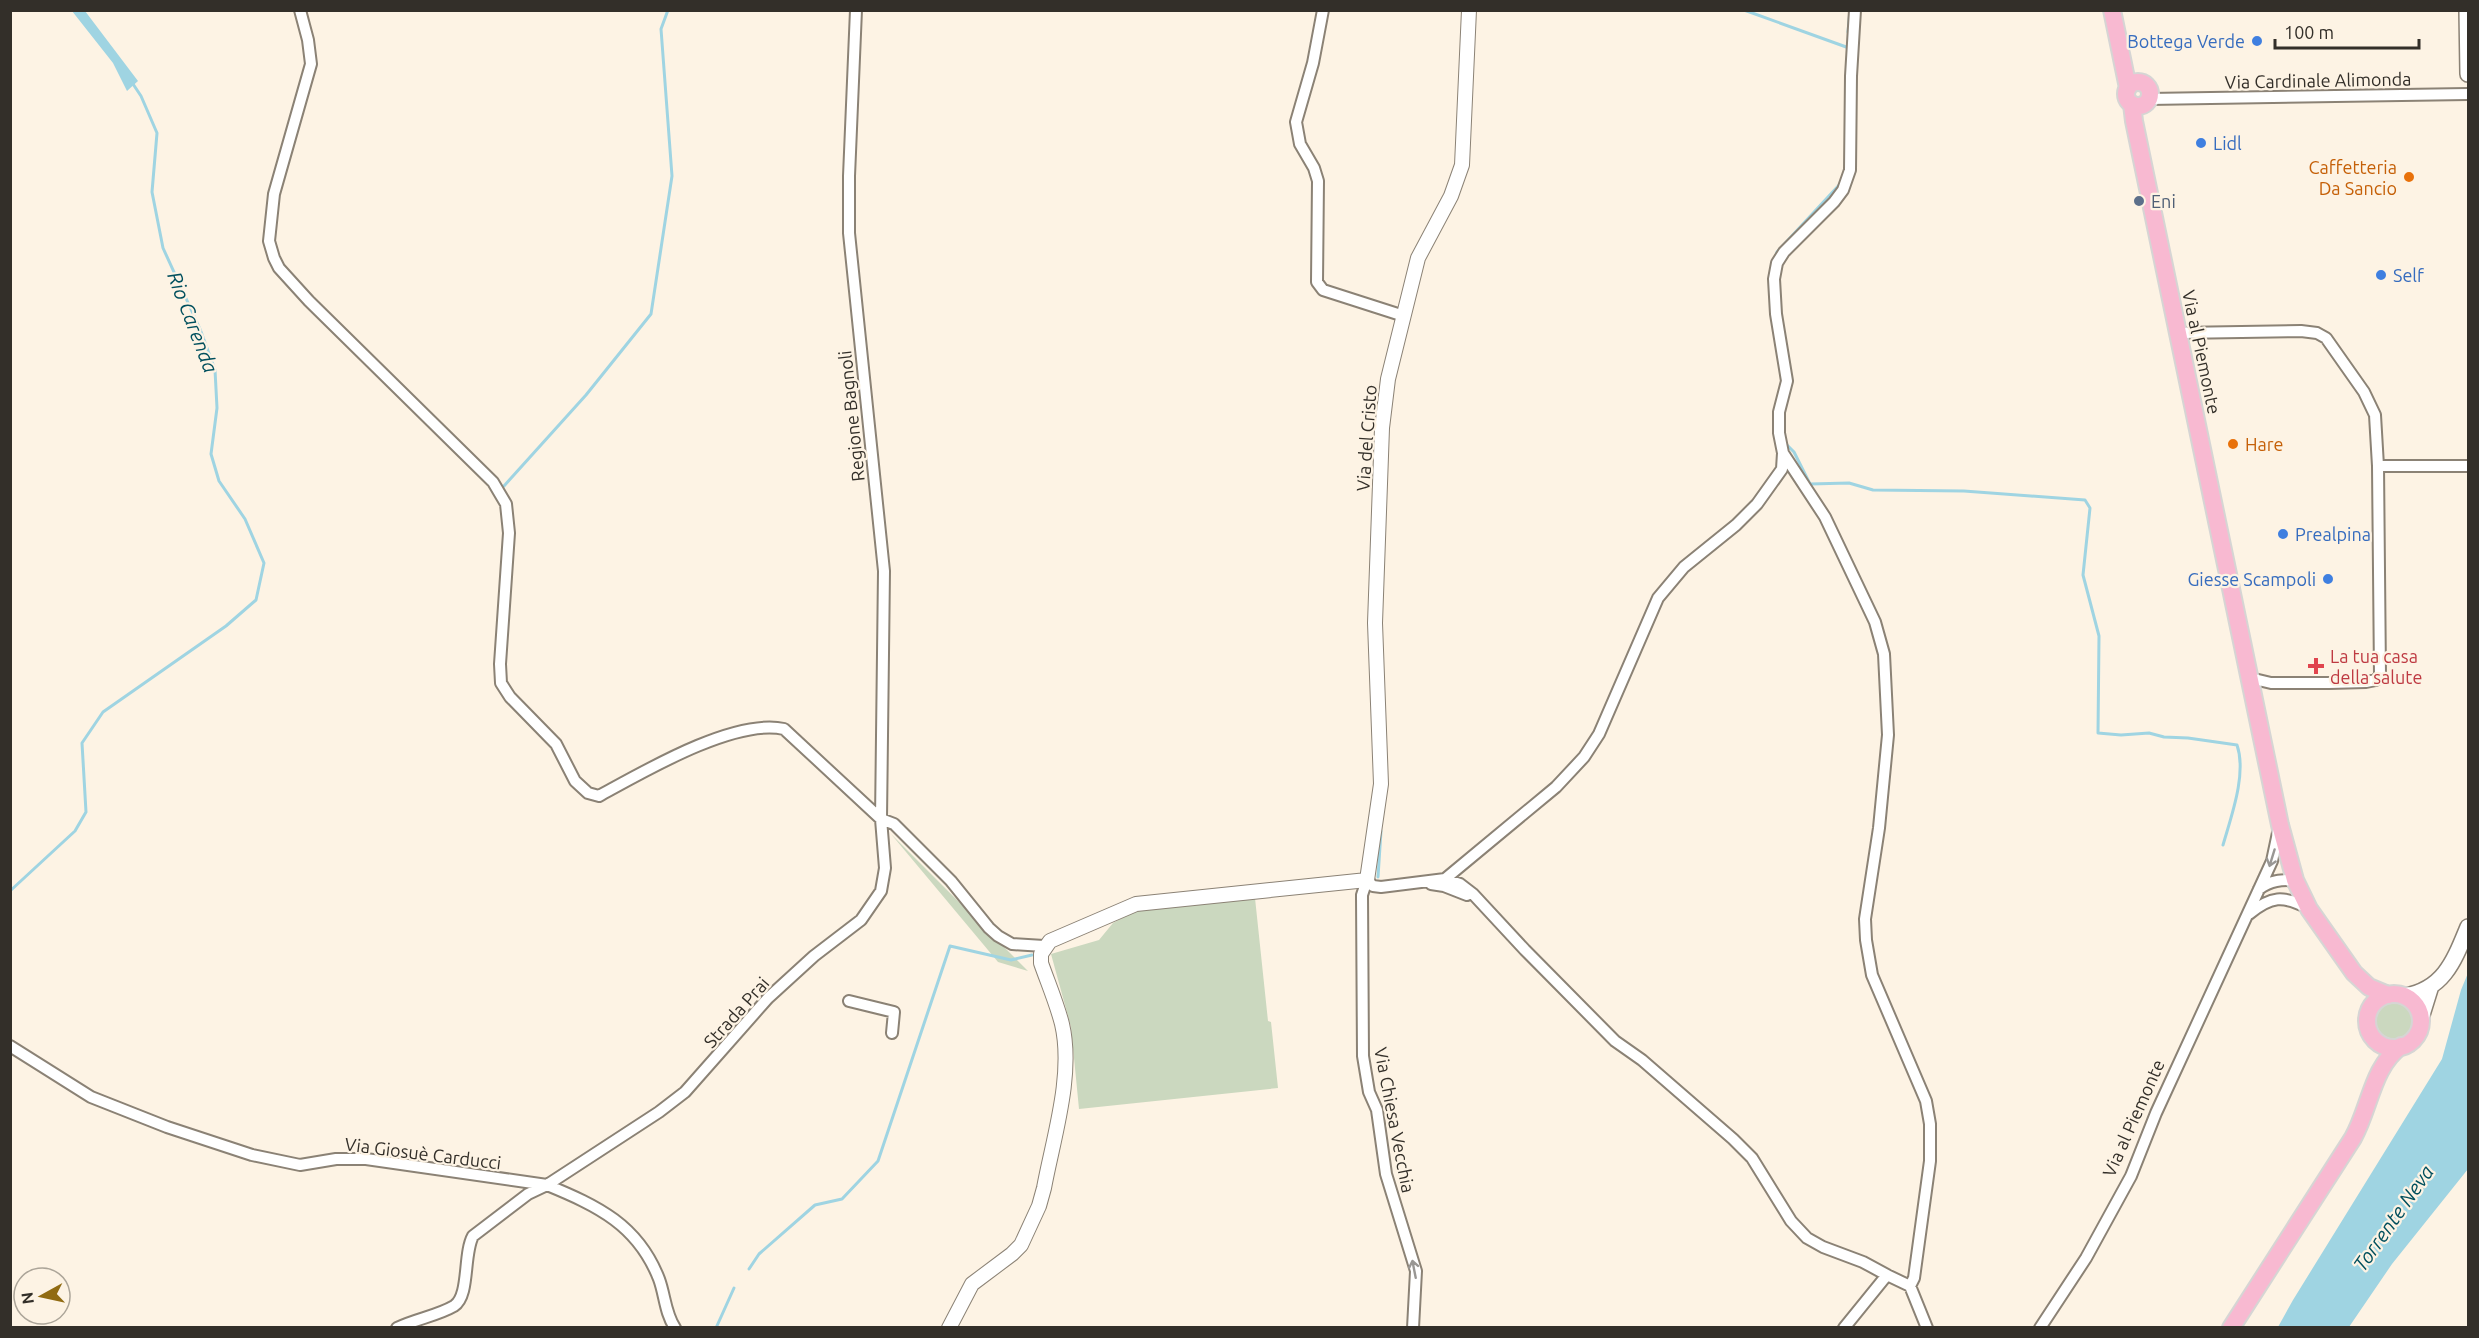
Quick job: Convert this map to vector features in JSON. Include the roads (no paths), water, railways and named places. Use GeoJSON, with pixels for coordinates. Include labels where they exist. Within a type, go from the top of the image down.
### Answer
{"type":"FeatureCollection","features":[{"type":"Feature","properties":{"kind":"main road","name":"Via al Piemonte"},"geometry":{"type":"LineString","coordinates":[[2112,10],[2123,59],[2140,95],[2137,134],[2280,825],[2295,880],[2309,909],[2361,980],[2369,987],[2388,995]]}},
{"type":"Feature","properties":{"kind":"main road"},"geometry":{"type":"LineString","coordinates":[[2467,10],[2469,74]]}},
{"type":"Feature","properties":{"kind":"main road"},"geometry":{"type":"LineString","coordinates":[[2231,1328],[2353,1138],[2368,1107],[2381,1067],[2392,1053],[2416,1036],[2430,989],[2449,967],[2469,927]]}},
{"type":"Feature","properties":{"kind":"main road","name":"Via al Piemonte"},"geometry":{"type":"LineString","coordinates":[[2361,980],[2369,1000],[2370,1010]]}},
{"type":"Feature","properties":{"kind":"main road"},"geometry":{"type":"LineString","coordinates":[[2381,1067],[2376,1040],[2368,1025],[2370,1010],[2376,1001],[2388,995],[2405,996],[2430,989]]}},
{"type":"Feature","properties":{"kind":"main road"},"geometry":{"type":"LineString","coordinates":[[2405,996],[2415,1004],[2421,1018]]}},
{"type":"Feature","properties":{"kind":"main road"},"geometry":{"type":"LineString","coordinates":[[2376,1040],[2389,1047],[2401,1046]]}},
{"type":"Feature","properties":{"kind":"street"},"geometry":{"type":"LineString","coordinates":[[300,10],[308,40],[311,64],[274,194],[269,241],[271,249],[279,268],[309,301],[493,482],[506,504],[509,532],[500,664],[501,683],[510,697],[556,744],[575,781],[588,793],[599,796],[670,757],[741,731],[768,725],[784,729],[881,819],[894,824],[951,881],[989,928],[1012,944],[1044,946],[1136,903],[1367,880],[1373,886],[1381,888],[1445,879],[1460,884],[1615,1041],[1642,1060],[1752,1158],[1791,1221],[1807,1238],[1823,1247],[1863,1262],[1910,1286],[1927,1328]]}},
{"type":"Feature","properties":{"kind":"street","name":"Regione Bagnoli"},"geometry":{"type":"LineString","coordinates":[[856,10],[849,176],[849,234],[884,571],[881,819]]}},
{"type":"Feature","properties":{"kind":"street"},"geometry":{"type":"LineString","coordinates":[[1323,10],[1313,63],[1296,122],[1300,144],[1314,168],[1318,181],[1317,282],[1323,290],[1404,316]]}},
{"type":"Feature","properties":{"kind":"street","name":"Via del Cristo"},"geometry":{"type":"LineString","coordinates":[[1367,880],[1381,784],[1376,623],[1382,428],[1388,379],[1418,258],[1451,196],[1462,165],[1469,10]]}},
{"type":"Feature","properties":{"kind":"street"},"geometry":{"type":"LineString","coordinates":[[1445,879],[1571,772],[1599,734],[1658,598],[1684,567],[1736,525],[1757,504],[1773,485],[1782,469],[1783,453],[1779,434],[1779,412],[1787,381],[1776,314],[1774,279],[1777,263],[1784,252],[1834,202],[1843,190],[1850,170],[1851,75],[1855,10]]}},
{"type":"Feature","properties":{"kind":"street","name":"Via Cardinale Alimonda"},"geometry":{"type":"LineString","coordinates":[[2140,95],[2168,98],[2469,94]]}},
{"type":"Feature","properties":{"kind":"street"},"geometry":{"type":"LineString","coordinates":[[2179,333],[2301,331],[2317,333],[2326,338],[2364,392],[2375,415],[2378,466],[2380,675],[2376,680],[2366,682],[2329,683],[2271,683],[2250,678]]}},
{"type":"Feature","properties":{"kind":"street"},"geometry":{"type":"LineString","coordinates":[[1783,453],[1825,517],[1875,622],[1884,654],[1888,735],[1880,828],[1865,919],[1872,975],[1926,1101],[1930,1124],[1930,1161],[1914,1278],[1910,1286]]}},
{"type":"Feature","properties":{"kind":"street"},"geometry":{"type":"LineString","coordinates":[[2378,466],[2469,466]]}},
{"type":"Feature","properties":{"kind":"street","name":"Strada Prai"},"geometry":{"type":"LineString","coordinates":[[397,1328],[451,1307],[460,1301],[468,1245],[473,1236],[528,1194],[547,1185],[659,1112],[685,1092],[768,998],[814,956],[861,920],[881,891],[885,868],[881,819]]}},
{"type":"Feature","properties":{"kind":"street","name":"Via al Piemonte"},"geometry":{"type":"LineString","coordinates":[[2040,1328],[2086,1258],[2131,1176],[2156,1113],[2272,861],[2280,825]]}},
{"type":"Feature","properties":{"kind":"street","name":"Via Chiesa Vecchia"},"geometry":{"type":"LineString","coordinates":[[1367,880],[1362,895],[1363,1056],[1369,1092],[1377,1110],[1386,1174],[1416,1271],[1413,1328]]}},
{"type":"Feature","properties":{"kind":"street"},"geometry":{"type":"LineString","coordinates":[[2259,889],[2266,883],[2277,880],[2295,880]]}},
{"type":"Feature","properties":{"kind":"street"},"geometry":{"type":"LineString","coordinates":[[1410,884],[1444,886],[1480,902]]}},
{"type":"Feature","properties":{"kind":"street"},"geometry":{"type":"LineString","coordinates":[[2247,916],[2262,903],[2279,899],[2291,900],[2309,909]]}},
{"type":"Feature","properties":{"kind":"street"},"geometry":{"type":"LineString","coordinates":[[948,1328],[972,1284],[1021,1245],[1039,1206],[1044,1188],[1065,1082],[1065,1056],[1062,1025],[1041,963],[1044,946]]}},
{"type":"Feature","properties":{"kind":"street"},"geometry":{"type":"LineString","coordinates":[[849,1001],[894,1012],[892,1033]]}},
{"type":"Feature","properties":{"kind":"street","name":"Via Giosuè Carducci"},"geometry":{"type":"LineString","coordinates":[[10,1046],[91,1097],[167,1127],[252,1155],[300,1165],[336,1159],[366,1159],[547,1185],[606,1212],[625,1226],[647,1252],[660,1281],[669,1320],[675,1328]]}},
{"type":"Feature","properties":{"kind":"street"},"geometry":{"type":"LineString","coordinates":[[1844,1328],[1887,1275]]}},
{"type":"Feature","properties":{"kind":"water"},"geometry":{"type":"Polygon","coordinates":[[[72,11],[85,11],[138,81],[127,91],[113,63],[72,11]]]}},
{"type":"Feature","properties":{"kind":"water","name":"Torrente Neva"},"geometry":{"type":"Polygon","coordinates":[[[2468,973],[2468,1169],[2392,1264],[2349,1327],[2278,1327],[2442,1059],[2468,973]]]}},
{"type":"Feature","properties":{"kind":"waterway"},"geometry":{"type":"LineString","coordinates":[[504,486],[586,395],[651,314],[672,176],[661,29],[668,10]]}},
{"type":"Feature","properties":{"kind":"waterway"},"geometry":{"type":"LineString","coordinates":[[1744,10],[1849,48]]}},
{"type":"Feature","properties":{"kind":"waterway"},"geometry":{"type":"LineString","coordinates":[[1848,32],[1850,10]]}},
{"type":"Feature","properties":{"kind":"waterway","name":"Rio Carenda"},"geometry":{"type":"LineString","coordinates":[[10,891],[75,831],[86,812],[82,743],[103,712],[226,626],[256,600],[264,563],[245,519],[219,481],[211,454],[217,408],[215,370],[200,329],[163,248],[152,192],[157,133],[141,96],[131,81]]}},
{"type":"Feature","properties":{"kind":"waterway"},"geometry":{"type":"LineString","coordinates":[[1775,259],[1777,252],[1841,183]]}},
{"type":"Feature","properties":{"kind":"waterway"},"geometry":{"type":"LineString","coordinates":[[1787,445],[1794,452],[1810,484],[1849,483],[1873,490],[1964,491],[2085,500],[2090,508],[2083,575],[2099,636],[2098,733],[2121,735],[2149,733],[2164,737],[2237,745],[2240,756],[2239,782],[2234,809],[2223,845]]}},
{"type":"Feature","properties":{"kind":"waterway"},"geometry":{"type":"LineString","coordinates":[[1378,877],[1381,831]]}},
{"type":"Feature","properties":{"kind":"waterway"},"geometry":{"type":"LineString","coordinates":[[749,1269],[759,1254],[815,1205],[842,1199],[878,1161],[950,946],[1011,960],[1032,955]]}},
{"type":"Feature","properties":{"kind":"waterway"},"geometry":{"type":"LineString","coordinates":[[716,1328],[734,1288]]}},
{"type":"Feature","properties":{"kind":"place","name":"Bottega Verde"},"geometry":{"type":"Point","coordinates":[2257,41]}},
{"type":"Feature","properties":{"kind":"place","name":"Lidl"},"geometry":{"type":"Point","coordinates":[2201,143]}},
{"type":"Feature","properties":{"kind":"place","name":"Caffetteria Da Sancio"},"geometry":{"type":"Point","coordinates":[2409,177]}},
{"type":"Feature","properties":{"kind":"place","name":"Eni"},"geometry":{"type":"Point","coordinates":[2139,201]}},
{"type":"Feature","properties":{"kind":"place","name":"Self"},"geometry":{"type":"Point","coordinates":[2381,275]}},
{"type":"Feature","properties":{"kind":"place","name":"Hare"},"geometry":{"type":"Point","coordinates":[2233,444]}},
{"type":"Feature","properties":{"kind":"place","name":"Prealpina"},"geometry":{"type":"Point","coordinates":[2283,534]}},
{"type":"Feature","properties":{"kind":"place","name":"Giesse Scampoli"},"geometry":{"type":"Point","coordinates":[2328,579]}},
{"type":"Feature","properties":{"kind":"place","name":"La tua casa della salute"},"geometry":{"type":"Point","coordinates":[2316,666]}}]}
